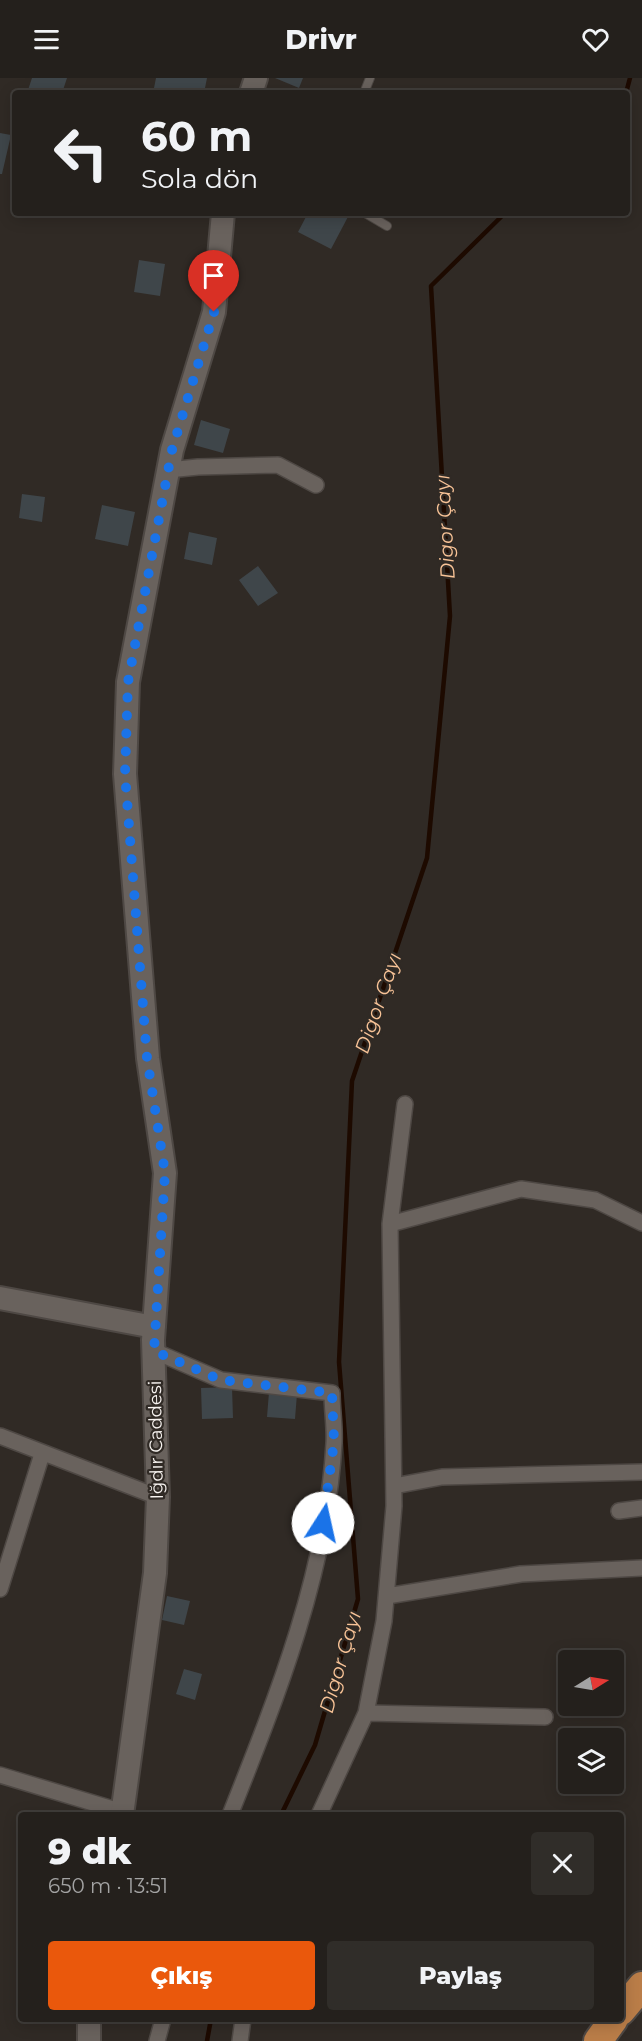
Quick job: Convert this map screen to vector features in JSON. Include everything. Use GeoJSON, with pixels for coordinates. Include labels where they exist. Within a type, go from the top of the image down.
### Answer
{"type":"FeatureCollection","features":[{"type":"Feature","properties":{"kind":"highway"},"geometry":{"type":"LineString","coordinates":[[624,2007],[642,1986]]}},
{"type":"Feature","properties":{"kind":"highway"},"geometry":{"type":"LineString","coordinates":[[598,2041],[612,2022]]}},
{"type":"Feature","properties":{"kind":"street","name":"Iğdır Caddesi"},"geometry":{"type":"LineString","coordinates":[[122,1812],[155,1573],[158,1497],[154,1327],[165,1173],[147,1058],[125,774],[128,682],[168,470],[214,312],[223,216]]}},
{"type":"Feature","properties":{"kind":"street"},"geometry":{"type":"LineString","coordinates":[[168,470],[198,466],[278,465],[316,485]]}},
{"type":"Feature","properties":{"kind":"street"},"geometry":{"type":"LineString","coordinates":[[320,1812],[366,1713],[387,1596],[394,1486],[390,1224],[405,1104]]}},
{"type":"Feature","properties":{"kind":"street"},"geometry":{"type":"LineString","coordinates":[[390,1224],[521,1189],[595,1200],[642,1223]]}},
{"type":"Feature","properties":{"kind":"street"},"geometry":{"type":"LineString","coordinates":[[0,1298],[154,1327]]}},
{"type":"Feature","properties":{"kind":"street"},"geometry":{"type":"LineString","coordinates":[[154,1351],[221,1380],[332,1393],[334,1442],[320,1542],[278,1694],[231,1812]]}},
{"type":"Feature","properties":{"kind":"street"},"geometry":{"type":"LineString","coordinates":[[0,1436],[158,1497]]}},
{"type":"Feature","properties":{"kind":"street"},"geometry":{"type":"LineString","coordinates":[[0,1589],[42,1454]]}},
{"type":"Feature","properties":{"kind":"street"},"geometry":{"type":"LineString","coordinates":[[394,1486],[442,1477],[642,1472]]}},
{"type":"Feature","properties":{"kind":"street"},"geometry":{"type":"LineString","coordinates":[[619,1511],[642,1508]]}},
{"type":"Feature","properties":{"kind":"street"},"geometry":{"type":"LineString","coordinates":[[387,1596],[521,1574],[642,1568]]}},
{"type":"Feature","properties":{"kind":"street"},"geometry":{"type":"LineString","coordinates":[[366,1713],[545,1717]]}},
{"type":"Feature","properties":{"kind":"street"},"geometry":{"type":"LineString","coordinates":[[0,1775],[116,1812]]}},
{"type":"Feature","properties":{"kind":"street"},"geometry":{"type":"LineString","coordinates":[[89,2022],[89,2041]]}},
{"type":"Feature","properties":{"kind":"street"},"geometry":{"type":"LineString","coordinates":[[157,2041],[162,2022]]}},
{"type":"Feature","properties":{"kind":"street"},"geometry":{"type":"LineString","coordinates":[[240,2041],[243,2022]]}},
{"type":"Feature","properties":{"kind":"lane"},"geometry":{"type":"LineString","coordinates":[[370,216],[387,226]]}},
{"type":"Feature","properties":{"kind":"building"},"geometry":{"type":"Polygon","coordinates":[[[32,78],[67,78],[63,90],[28,90],[32,78]]]}},
{"type":"Feature","properties":{"kind":"building"},"geometry":{"type":"Polygon","coordinates":[[[156,78],[207,78],[205,90],[154,90],[156,78]]]}},
{"type":"Feature","properties":{"kind":"building"},"geometry":{"type":"Polygon","coordinates":[[[275,78],[303,78],[299,88],[275,78]]]}},
{"type":"Feature","properties":{"kind":"building"},"geometry":{"type":"Polygon","coordinates":[[[0,133],[11,135],[2,174],[0,174],[0,133]]]}},
{"type":"Feature","properties":{"kind":"building"},"geometry":{"type":"Polygon","coordinates":[[[306,216],[348,216],[331,249],[298,232],[306,216]]]}},
{"type":"Feature","properties":{"kind":"building"},"geometry":{"type":"Polygon","coordinates":[[[139,260],[165,264],[160,296],[134,292],[139,260]]]}},
{"type":"Feature","properties":{"kind":"building"},"geometry":{"type":"Polygon","coordinates":[[[201,420],[230,429],[223,453],[194,445],[201,420]]]}},
{"type":"Feature","properties":{"kind":"building"},"geometry":{"type":"Polygon","coordinates":[[[22,494],[45,497],[42,522],[19,518],[22,494]]]}},
{"type":"Feature","properties":{"kind":"building"},"geometry":{"type":"Polygon","coordinates":[[[102,505],[135,512],[128,546],[95,539],[102,505]]]}},
{"type":"Feature","properties":{"kind":"building"},"geometry":{"type":"Polygon","coordinates":[[[189,532],[217,538],[212,565],[184,559],[189,532]]]}},
{"type":"Feature","properties":{"kind":"building"},"geometry":{"type":"Polygon","coordinates":[[[258,566],[278,593],[258,606],[239,580],[258,566]]]}},
{"type":"Feature","properties":{"kind":"building"},"geometry":{"type":"Polygon","coordinates":[[[232,1387],[233,1418],[202,1419],[201,1388],[232,1387]]]}},
{"type":"Feature","properties":{"kind":"building"},"geometry":{"type":"Polygon","coordinates":[[[269,1392],[297,1394],[295,1419],[267,1417],[269,1392]]]}},
{"type":"Feature","properties":{"kind":"building"},"geometry":{"type":"Polygon","coordinates":[[[167,1596],[190,1601],[184,1625],[162,1620],[167,1596]]]}},
{"type":"Feature","properties":{"kind":"building"},"geometry":{"type":"Polygon","coordinates":[[[184,1669],[202,1674],[195,1700],[176,1694],[184,1669]]]}},
{"type":"Feature","properties":{"kind":"waterway","name":"Digor Çayı"},"geometry":{"type":"LineString","coordinates":[[627,90],[630,78]]}},
{"type":"Feature","properties":{"kind":"waterway","name":"Digor Çayı"},"geometry":{"type":"LineString","coordinates":[[282,1812],[315,1745],[358,1599],[339,1362],[352,1081],[427,858],[450,616],[431,286],[502,216]]}},
{"type":"Feature","properties":{"kind":"waterway","name":"Digor Çayı"},"geometry":{"type":"LineString","coordinates":[[207,2041],[210,2022]]}},
{"type":"Feature","properties":{"kind":"route"},"geometry":{"type":"LineString","coordinates":[[214,312],[172,450],[128,682],[125,774],[147,1058],[165,1173],[153,1340],[154,1351],[191,1369],[221,1380],[332,1393],[334,1442],[330,1485],[323,1523]]}}]}
